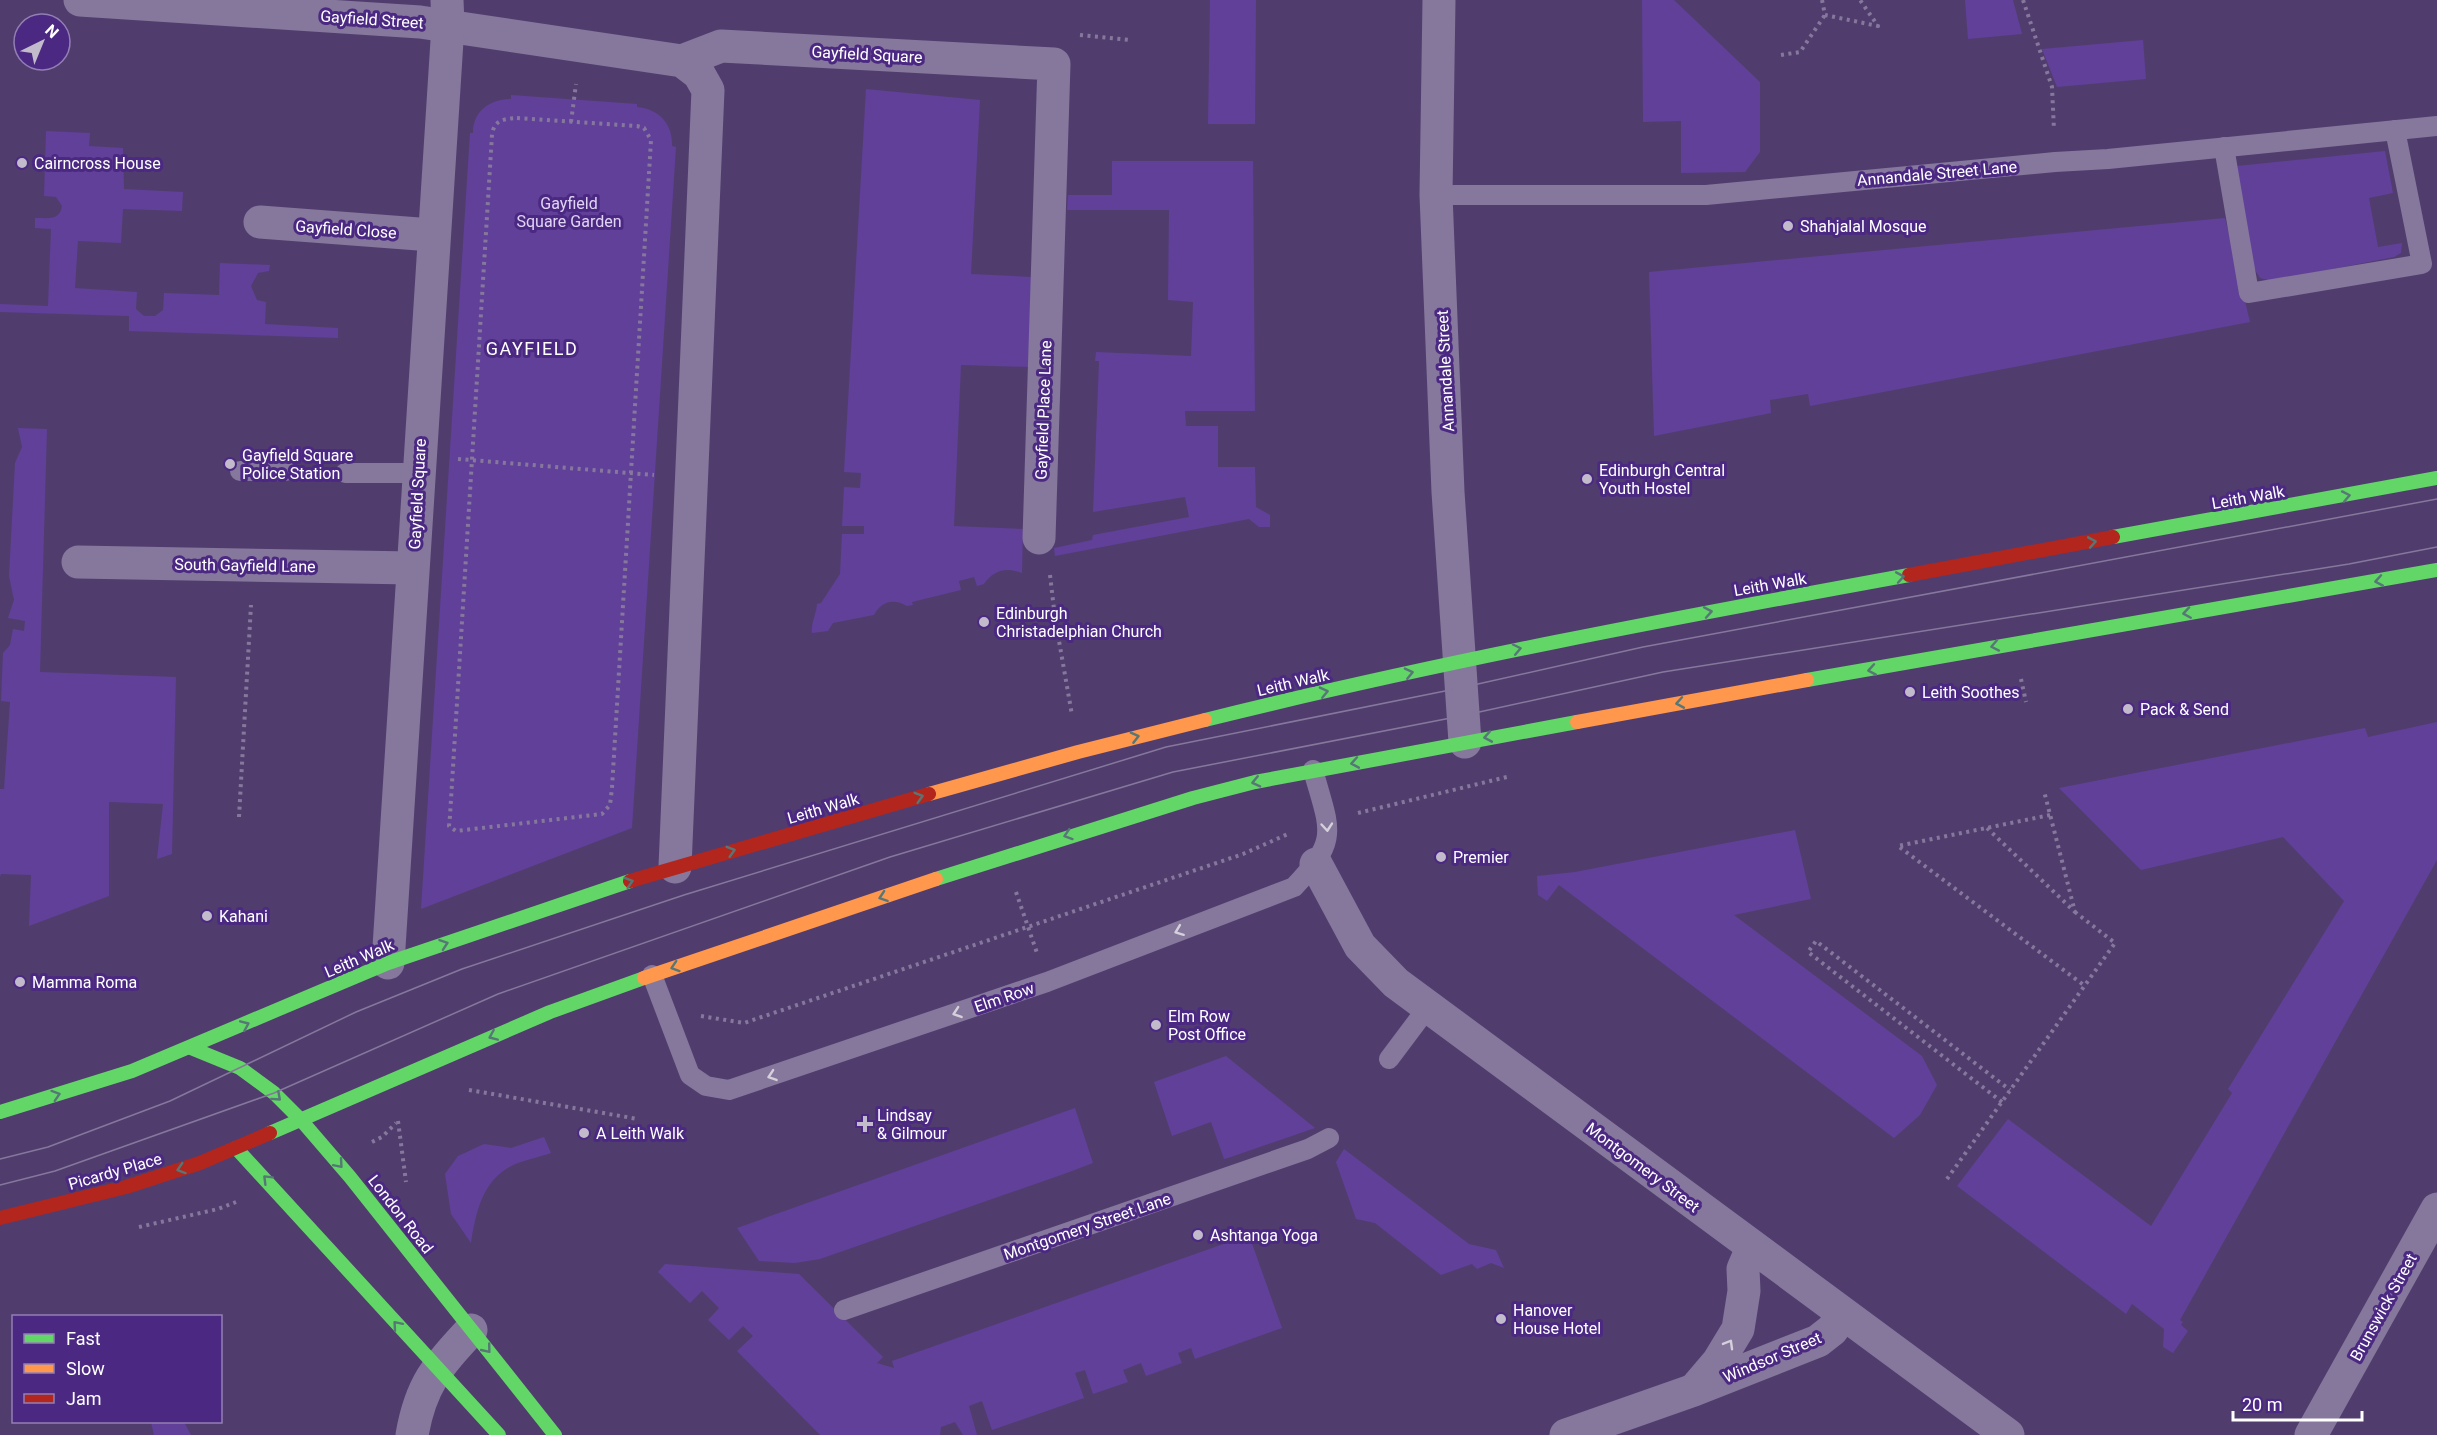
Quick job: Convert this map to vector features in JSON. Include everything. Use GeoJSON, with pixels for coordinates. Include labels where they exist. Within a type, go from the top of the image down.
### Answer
{"type":"FeatureCollection","features":[{"type":"Feature","properties":{"kind":"main road","name":"Leith Walk"},"geometry":{"type":"LineString","coordinates":[[191,1048],[388,963],[549,907],[675,867],[1078,752],[1294,698],[1597,632],[2437,478]]}},
{"type":"Feature","properties":{"kind":"main road"},"geometry":{"type":"LineString","coordinates":[[499,1435],[435,1369],[332,1250],[236,1148],[550,1012],[652,975],[1001,857],[1163,806],[1313,770],[2014,642],[2437,570]]}},
{"type":"Feature","properties":{"kind":"main road"},"geometry":{"type":"LineString","coordinates":[[0,1112],[132,1071],[191,1048]]}},
{"type":"Feature","properties":{"kind":"main road","name":"London Road"},"geometry":{"type":"LineString","coordinates":[[191,1048],[240,1068],[274,1094],[301,1120],[351,1177],[555,1435]]}},
{"type":"Feature","properties":{"kind":"main road","name":"Picardy Place"},"geometry":{"type":"LineString","coordinates":[[0,1218],[126,1186],[201,1163],[236,1148]]}},
{"type":"Feature","properties":{"kind":"street","name":"Gayfield Street"},"geometry":{"type":"LineString","coordinates":[[91,0],[447,12]]}},
{"type":"Feature","properties":{"kind":"street","name":"Annandale Street"},"geometry":{"type":"LineString","coordinates":[[1439,0],[1436,195],[1448,492],[1460,662],[1461,716],[1465,742]]}},
{"type":"Feature","properties":{"kind":"street"},"geometry":{"type":"LineString","coordinates":[[447,12],[682,62],[699,74],[708,90],[675,867]]}},
{"type":"Feature","properties":{"kind":"street","name":"Gayfield Square"},"geometry":{"type":"LineString","coordinates":[[388,963],[447,12]]}},
{"type":"Feature","properties":{"kind":"street","name":"Gayfield Square"},"geometry":{"type":"LineString","coordinates":[[682,62],[721,46],[1054,64]]}},
{"type":"Feature","properties":{"kind":"street","name":"Gayfield Place Lane"},"geometry":{"type":"LineString","coordinates":[[1038,538],[1054,64]]}},
{"type":"Feature","properties":{"kind":"street","name":"Gayfield Close"},"geometry":{"type":"LineString","coordinates":[[260,222],[432,236]]}},
{"type":"Feature","properties":{"kind":"street","name":"South Gayfield Lane"},"geometry":{"type":"LineString","coordinates":[[78,562],[412,568]]}},
{"type":"Feature","properties":{"kind":"street","name":"Montgomery Street"},"geometry":{"type":"LineString","coordinates":[[1316,864],[1360,946],[1396,983],[2002,1434]]}},
{"type":"Feature","properties":{"kind":"street","name":"Brunswick Street"},"geometry":{"type":"LineString","coordinates":[[2311,1435],[2437,1209]]}},
{"type":"Feature","properties":{"kind":"street","name":"Windsor Street"},"geometry":{"type":"LineString","coordinates":[[1694,1390],[1718,1362],[1738,1329],[1744,1291],[1743,1269],[1752,1248]]}},
{"type":"Feature","properties":{"kind":"street","name":"Windsor Street"},"geometry":{"type":"LineString","coordinates":[[1566,1435],[1694,1390],[1818,1341],[1832,1330],[1843,1315]]}},
{"type":"Feature","properties":{"kind":"street"},"geometry":{"type":"LineString","coordinates":[[412,1435],[419,1402],[435,1369],[471,1330]]}},
{"type":"Feature","properties":{"kind":"lane","name":"Annandale Street Lane"},"geometry":{"type":"LineString","coordinates":[[1436,195],[1706,195],[2108,159],[2437,126]]}},
{"type":"Feature","properties":{"kind":"lane"},"geometry":{"type":"LineString","coordinates":[[2224,147],[2249,293],[2422,264],[2395,130]]}},
{"type":"Feature","properties":{"kind":"lane"},"geometry":{"type":"LineString","coordinates":[[345,473],[418,463]]}},
{"type":"Feature","properties":{"kind":"lane"},"geometry":{"type":"LineString","coordinates":[[240,471],[286,471]]}},
{"type":"Feature","properties":{"kind":"lane","name":"Elm Row"},"geometry":{"type":"LineString","coordinates":[[652,975],[690,1075],[706,1086],[729,1090],[1047,982],[1294,887],[1316,864],[1328,843],[1320,822],[1313,770]]}},
{"type":"Feature","properties":{"kind":"lane"},"geometry":{"type":"LineString","coordinates":[[1389,1059],[1428,1007]]}},
{"type":"Feature","properties":{"kind":"lane","name":"Montgomery Street Lane"},"geometry":{"type":"LineString","coordinates":[[844,1310],[1308,1149],[1329,1138]]}},
{"type":"Feature","properties":{"kind":"path"},"geometry":{"type":"LineString","coordinates":[[1782,56],[1800,52],[1825,15],[1822,0]]}},
{"type":"Feature","properties":{"kind":"path"},"geometry":{"type":"LineString","coordinates":[[1825,15],[1878,26],[1860,0]]}},
{"type":"Feature","properties":{"kind":"path"},"geometry":{"type":"LineString","coordinates":[[2023,0],[2052,87],[2055,162]]}},
{"type":"Feature","properties":{"kind":"path"},"geometry":{"type":"LineString","coordinates":[[1069,34],[1131,40]]}},
{"type":"Feature","properties":{"kind":"path"},"geometry":{"type":"LineString","coordinates":[[517,117],[644,128],[651,140],[631,472],[610,805],[602,814],[456,831],[449,826],[472,460],[492,135],[495,124],[500,120],[517,117]]}},
{"type":"Feature","properties":{"kind":"path"},"geometry":{"type":"LineString","coordinates":[[418,463],[472,460],[631,472],[690,480]]}},
{"type":"Feature","properties":{"kind":"path"},"geometry":{"type":"LineString","coordinates":[[1038,538],[1048,554],[1055,618],[1078,752]]}},
{"type":"Feature","properties":{"kind":"path"},"geometry":{"type":"LineString","coordinates":[[240,817],[254,565]]}},
{"type":"Feature","properties":{"kind":"path"},"geometry":{"type":"LineString","coordinates":[[2044,791],[2075,912]]}},
{"type":"Feature","properties":{"kind":"path"},"geometry":{"type":"LineString","coordinates":[[665,1011],[744,1023],[1243,854],[1320,822],[1414,800]]}},
{"type":"Feature","properties":{"kind":"path"},"geometry":{"type":"LineString","coordinates":[[2050,815],[1898,846],[2085,986]]}},
{"type":"Feature","properties":{"kind":"path"},"geometry":{"type":"LineString","coordinates":[[1947,1179],[2115,943],[2075,912],[1987,827]]}},
{"type":"Feature","properties":{"kind":"path"},"geometry":{"type":"LineString","coordinates":[[1001,857],[1047,982]]}},
{"type":"Feature","properties":{"kind":"path"},"geometry":{"type":"LineString","coordinates":[[2002,1102],[1808,952],[1816,941],[2010,1090]]}},
{"type":"Feature","properties":{"kind":"path"},"geometry":{"type":"LineString","coordinates":[[463,1089],[638,1119]]}},
{"type":"Feature","properties":{"kind":"green space"},"geometry":{"type":"Polygon","coordinates":[[[1210,0],[1256,0],[1255,124],[1208,124],[1210,0]]]}},
{"type":"Feature","properties":{"kind":"green space"},"geometry":{"type":"Polygon","coordinates":[[[1642,0],[1674,0],[1760,82],[1760,152],[1745,172],[1681,173],[1681,121],[1643,122],[1642,0]]]}},
{"type":"Feature","properties":{"kind":"green space"},"geometry":{"type":"Polygon","coordinates":[[[1965,0],[2013,0],[2022,34],[1968,39],[1965,0]]]}},
{"type":"Feature","properties":{"kind":"green space"},"geometry":{"type":"Polygon","coordinates":[[[2143,40],[2146,79],[2057,87],[2042,49],[2143,40]]]}},
{"type":"Feature","properties":{"kind":"green space"},"geometry":{"type":"Polygon","coordinates":[[[866,89],[980,100],[971,274],[1032,277],[1029,367],[961,365],[954,526],[1023,529],[1022,573],[1011,570],[1001,571],[984,584],[977,586],[974,577],[959,581],[961,590],[912,602],[913,605],[907,606],[897,602],[888,602],[874,615],[833,623],[828,631],[812,633],[817,604],[821,603],[840,574],[842,534],[864,534],[864,526],[842,526],[844,487],[860,488],[861,473],[844,472],[866,89]]]}},
{"type":"Feature","properties":{"kind":"green space","name":"Gayfield Square Garden"},"geometry":{"type":"Polygon","coordinates":[[[511,95],[637,104],[637,107],[652,111],[663,119],[670,131],[672,146],[676,147],[632,828],[421,909],[470,133],[473,133],[476,118],[484,108],[496,101],[511,99],[511,95]]]}},
{"type":"Feature","properties":{"kind":"green space"},"geometry":{"type":"Polygon","coordinates":[[[46,131],[90,133],[89,146],[123,148],[124,189],[183,192],[182,211],[123,209],[121,243],[78,241],[75,288],[137,292],[136,309],[144,316],[155,316],[163,310],[164,293],[219,295],[220,263],[270,265],[269,271],[258,273],[251,286],[257,300],[266,302],[265,324],[338,328],[338,338],[129,331],[129,316],[0,312],[0,304],[48,306],[51,229],[35,228],[35,218],[56,216],[62,206],[56,197],[44,196],[46,131]]]}},
{"type":"Feature","properties":{"kind":"green space"},"geometry":{"type":"Polygon","coordinates":[[[2385,151],[2393,193],[2369,198],[2378,247],[2402,243],[2401,253],[2394,257],[2272,281],[2260,278],[2254,268],[2237,166],[2385,151]]]}},
{"type":"Feature","properties":{"kind":"green space"},"geometry":{"type":"Polygon","coordinates":[[[1112,161],[1253,161],[1255,411],[1185,411],[1186,426],[1218,426],[1218,467],[1255,467],[1256,507],[1270,515],[1270,527],[1259,527],[1249,519],[1055,556],[1054,548],[1092,540],[1093,535],[1189,517],[1185,497],[1093,512],[1099,361],[1095,361],[1096,352],[1191,356],[1193,302],[1168,300],[1169,210],[1067,210],[1068,195],[1112,195],[1112,161]]]}},
{"type":"Feature","properties":{"kind":"green space"},"geometry":{"type":"Polygon","coordinates":[[[2225,218],[2250,322],[1810,406],[1808,394],[1770,400],[1771,413],[1654,436],[1649,272],[2225,218]]]}},
{"type":"Feature","properties":{"kind":"green space"},"geometry":{"type":"Polygon","coordinates":[[[18,428],[47,429],[40,672],[176,677],[172,854],[157,859],[163,804],[109,802],[109,896],[29,926],[31,875],[1,874],[0,877],[0,789],[4,789],[10,702],[1,701],[3,653],[10,645],[13,629],[24,631],[25,621],[8,618],[14,600],[9,576],[15,463],[22,447],[18,428]]]}},
{"type":"Feature","properties":{"kind":"green space"},"geometry":{"type":"Polygon","coordinates":[[[2437,722],[2437,860],[2180,1320],[2183,1322],[2181,1325],[2188,1331],[2173,1353],[2163,1347],[2164,1329],[2132,1304],[2126,1314],[1957,1186],[2008,1119],[2151,1226],[2232,1093],[2228,1089],[2344,901],[2283,837],[2141,870],[2059,788],[2365,728],[2368,737],[2437,722]]]}},
{"type":"Feature","properties":{"kind":"green space"},"geometry":{"type":"Polygon","coordinates":[[[1795,830],[1811,899],[1734,915],[1922,1056],[1937,1085],[1920,1115],[1894,1138],[1559,885],[1547,901],[1538,895],[1537,876],[1575,872],[1795,830]]]}},
{"type":"Feature","properties":{"kind":"green space"},"geometry":{"type":"Polygon","coordinates":[[[1226,1056],[1315,1128],[1224,1159],[1211,1122],[1172,1136],[1154,1082],[1226,1056]]]}},
{"type":"Feature","properties":{"kind":"green space"},"geometry":{"type":"Polygon","coordinates":[[[1075,1108],[1093,1163],[1064,1174],[820,1259],[795,1263],[759,1261],[737,1228],[1075,1108]]]}},
{"type":"Feature","properties":{"kind":"green space"},"geometry":{"type":"Polygon","coordinates":[[[544,1137],[551,1153],[511,1166],[497,1176],[491,1184],[477,1212],[471,1243],[451,1214],[445,1174],[458,1156],[484,1144],[511,1148],[544,1137]]]}},
{"type":"Feature","properties":{"kind":"green space"},"geometry":{"type":"Polygon","coordinates":[[[1344,1149],[1469,1244],[1496,1250],[1504,1268],[1491,1263],[1477,1269],[1472,1264],[1441,1275],[1375,1223],[1356,1219],[1336,1162],[1344,1149]]]}},
{"type":"Feature","properties":{"kind":"green space"},"geometry":{"type":"Polygon","coordinates":[[[1249,1235],[1282,1328],[1195,1359],[1191,1348],[1178,1353],[1182,1363],[1146,1376],[1141,1363],[1123,1370],[1128,1382],[1093,1394],[1085,1370],[1075,1373],[1084,1398],[992,1430],[982,1401],[969,1406],[977,1435],[963,1435],[955,1422],[941,1427],[940,1435],[820,1435],[737,1351],[753,1336],[743,1326],[729,1340],[708,1320],[719,1308],[702,1291],[690,1303],[658,1272],[665,1264],[799,1274],[883,1357],[877,1363],[894,1368],[892,1361],[1249,1235]]]}},
{"type":"Feature","properties":{"kind":"green space"},"geometry":{"type":"Polygon","coordinates":[[[151,1423],[185,1423],[191,1435],[154,1435],[151,1423]]]}},
{"type":"Feature","properties":{"kind":"tram line"},"geometry":{"type":"LineString","coordinates":[[0,1159],[48,1147],[170,1101],[356,1012],[462,969],[684,895],[1166,747],[1460,688],[1643,647],[2437,499]]}},
{"type":"Feature","properties":{"kind":"tram line"},"geometry":{"type":"LineString","coordinates":[[0,1185],[55,1171],[274,1093],[498,994],[890,857],[1173,772],[1461,716],[1663,672],[2349,564],[2437,547]]}},
{"type":"Feature","properties":{"kind":"traffic: fast"},"geometry":{"type":"LineString","coordinates":[[2113,537],[2437,478]]}},
{"type":"Feature","properties":{"kind":"traffic: fast"},"geometry":{"type":"LineString","coordinates":[[1807,680],[2437,570]]}},
{"type":"Feature","properties":{"kind":"traffic: fast"},"geometry":{"type":"LineString","coordinates":[[1205,720],[1468,660],[1644,624],[1909,575]]}},
{"type":"Feature","properties":{"kind":"traffic: fast"},"geometry":{"type":"LineString","coordinates":[[936,879],[1193,798],[1255,782],[1577,722]]}},
{"type":"Feature","properties":{"kind":"traffic: fast"},"geometry":{"type":"LineString","coordinates":[[0,1112],[132,1071],[388,963],[630,881]]}},
{"type":"Feature","properties":{"kind":"traffic: fast"},"geometry":{"type":"LineString","coordinates":[[270,1133],[550,1012],[644,978]]}},
{"type":"Feature","properties":{"kind":"traffic: fast"},"geometry":{"type":"LineString","coordinates":[[191,1048],[240,1068],[274,1093],[301,1120],[350,1177],[555,1435]]}},
{"type":"Feature","properties":{"kind":"traffic: fast"},"geometry":{"type":"LineString","coordinates":[[236,1148],[499,1435]]}},
{"type":"Feature","properties":{"kind":"traffic: slow"},"geometry":{"type":"LineString","coordinates":[[1577,722],[1807,680]]}},
{"type":"Feature","properties":{"kind":"traffic: slow"},"geometry":{"type":"LineString","coordinates":[[929,794],[1078,752],[1205,720]]}},
{"type":"Feature","properties":{"kind":"traffic: slow"},"geometry":{"type":"LineString","coordinates":[[644,978],[936,879]]}},
{"type":"Feature","properties":{"kind":"traffic: jam"},"geometry":{"type":"LineString","coordinates":[[1909,575],[2113,537]]}},
{"type":"Feature","properties":{"kind":"traffic: jam"},"geometry":{"type":"LineString","coordinates":[[630,881],[929,794]]}},
{"type":"Feature","properties":{"kind":"traffic: jam"},"geometry":{"type":"LineString","coordinates":[[0,1218],[126,1187],[200,1163],[270,1133]]}},
{"type":"Feature","properties":{"kind":"place","name":"Cairncross House"},"geometry":{"type":"Point","coordinates":[22,163]}},
{"type":"Feature","properties":{"kind":"place","name":"Shahjalal Mosque"},"geometry":{"type":"Point","coordinates":[1788,226]}},
{"type":"Feature","properties":{"kind":"place","name":"Gayfield Square Police Station"},"geometry":{"type":"Point","coordinates":[230,464]}},
{"type":"Feature","properties":{"kind":"place","name":"Edinburgh Central Youth Hostel"},"geometry":{"type":"Point","coordinates":[1587,479]}},
{"type":"Feature","properties":{"kind":"place","name":"Edinburgh Christadelphian Church"},"geometry":{"type":"Point","coordinates":[984,622]}},
{"type":"Feature","properties":{"kind":"place","name":"Leith Soothes"},"geometry":{"type":"Point","coordinates":[1910,692]}},
{"type":"Feature","properties":{"kind":"place","name":"Pack & Send"},"geometry":{"type":"Point","coordinates":[2128,709]}},
{"type":"Feature","properties":{"kind":"place","name":"Premier"},"geometry":{"type":"Point","coordinates":[1441,857]}},
{"type":"Feature","properties":{"kind":"place","name":"Kahani"},"geometry":{"type":"Point","coordinates":[207,916]}},
{"type":"Feature","properties":{"kind":"place","name":"Mamma Roma"},"geometry":{"type":"Point","coordinates":[20,982]}},
{"type":"Feature","properties":{"kind":"place","name":"Elm Row Post Office"},"geometry":{"type":"Point","coordinates":[1156,1025]}},
{"type":"Feature","properties":{"kind":"place","name":"Lindsay & Gilmour"},"geometry":{"type":"Point","coordinates":[865,1124]}},
{"type":"Feature","properties":{"kind":"place","name":"A Leith Walk"},"geometry":{"type":"Point","coordinates":[584,1133]}},
{"type":"Feature","properties":{"kind":"place","name":"Ashtanga Yoga"},"geometry":{"type":"Point","coordinates":[1198,1235]}},
{"type":"Feature","properties":{"kind":"place","name":"Hanover House Hotel"},"geometry":{"type":"Point","coordinates":[1501,1319]}},
{"type":"Feature","properties":{"kind":"district","name":"GAYFIELD"},"geometry":{"type":"Point","coordinates":[532,349]}}]}
